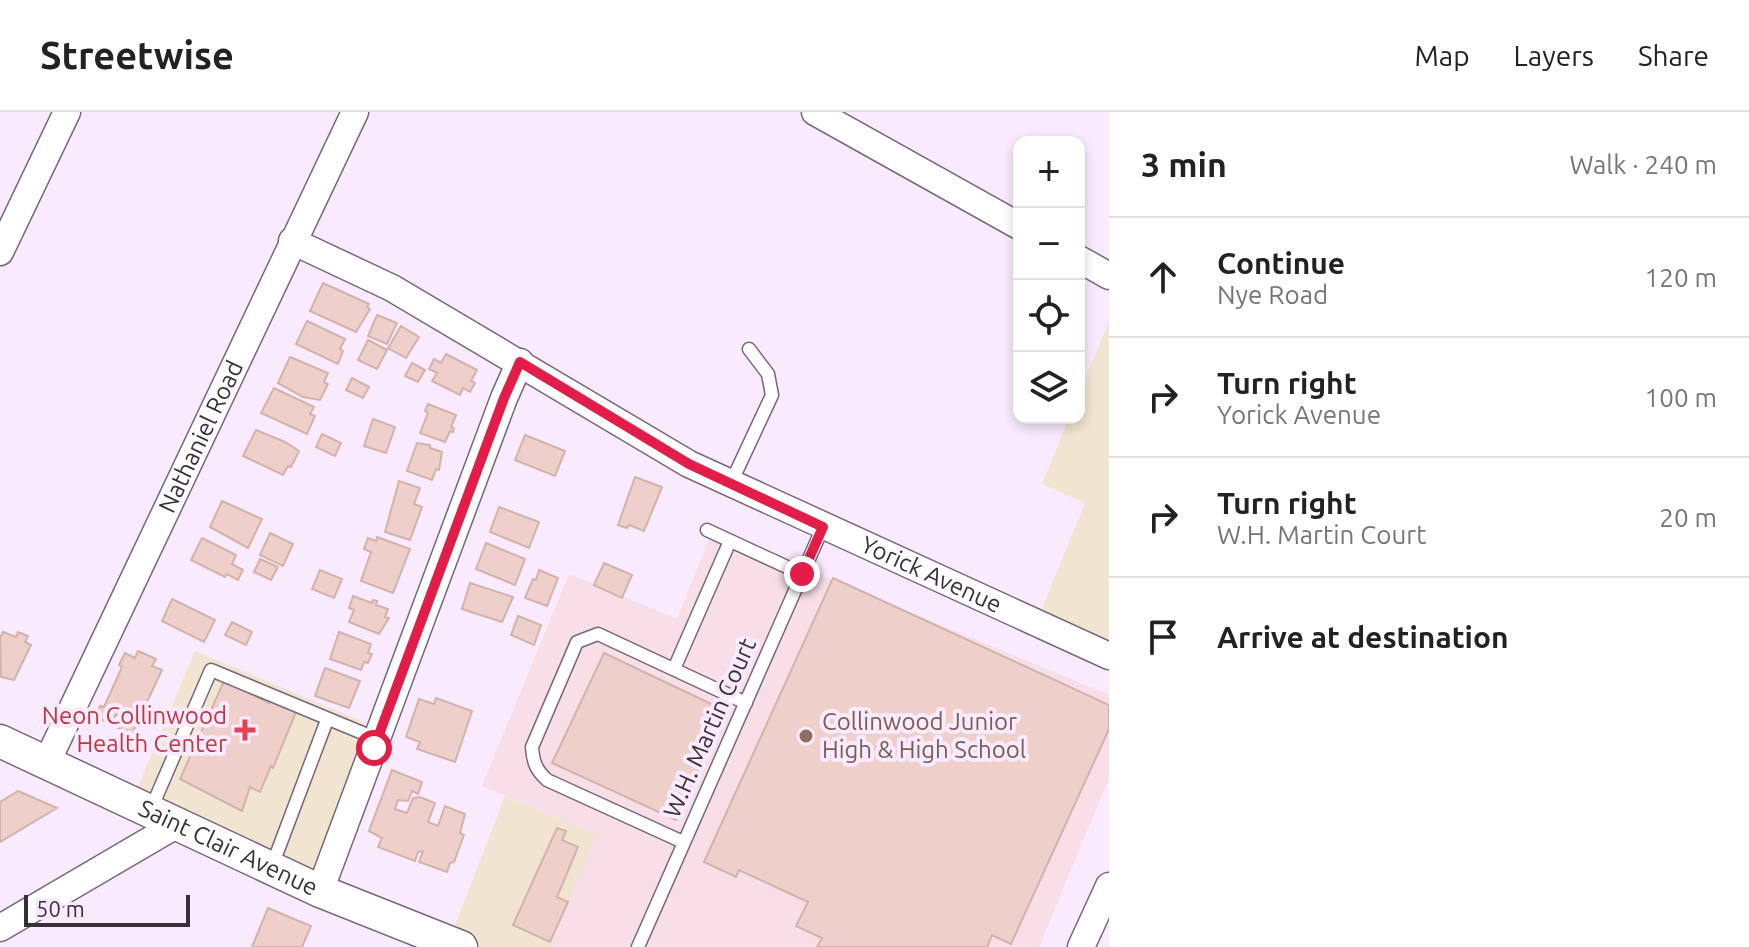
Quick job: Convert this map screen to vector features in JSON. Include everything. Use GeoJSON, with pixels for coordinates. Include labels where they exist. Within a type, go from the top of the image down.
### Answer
{"type":"FeatureCollection","features":[{"type":"Feature","properties":{"kind":"street"},"geometry":{"type":"LineString","coordinates":[[0,252],[67,112]]}},
{"type":"Feature","properties":{"kind":"street","name":"Nathaniel Road"},"geometry":{"type":"LineString","coordinates":[[47,762],[355,112]]}},
{"type":"Feature","properties":{"kind":"street"},"geometry":{"type":"LineString","coordinates":[[815,112],[1013,223]]}},
{"type":"Feature","properties":{"kind":"street","name":"Yorick Avenue"},"geometry":{"type":"LineString","coordinates":[[292,241],[392,288],[689,464],[1109,656]]}},
{"type":"Feature","properties":{"kind":"street"},"geometry":{"type":"LineString","coordinates":[[1085,262],[1109,276]]}},
{"type":"Feature","properties":{"kind":"street"},"geometry":{"type":"LineString","coordinates":[[320,891],[520,362]]}},
{"type":"Feature","properties":{"kind":"street","name":"Saint Clair Avenue"},"geometry":{"type":"LineString","coordinates":[[0,741],[415,938],[461,947]]}},
{"type":"Feature","properties":{"kind":"street"},"geometry":{"type":"LineString","coordinates":[[0,928],[163,818]]}},
{"type":"Feature","properties":{"kind":"street"},"geometry":{"type":"LineString","coordinates":[[1081,947],[1106,899]]}},
{"type":"Feature","properties":{"kind":"street"},"geometry":{"type":"LineString","coordinates":[[0,939],[3,947]]}},
{"type":"Feature","properties":{"kind":"lane"},"geometry":{"type":"LineString","coordinates":[[731,483],[772,395],[768,374],[749,349]]}},
{"type":"Feature","properties":{"kind":"lane","name":"W.H. Martin Court"},"geometry":{"type":"LineString","coordinates":[[638,947],[823,527]]}},
{"type":"Feature","properties":{"kind":"lane"},"geometry":{"type":"LineString","coordinates":[[707,530],[802,574]]}},
{"type":"Feature","properties":{"kind":"lane"},"geometry":{"type":"LineString","coordinates":[[674,669],[730,541]]}},
{"type":"Feature","properties":{"kind":"lane"},"geometry":{"type":"LineString","coordinates":[[683,842],[547,780],[538,772],[532,747],[577,642],[598,634],[746,703]]}},
{"type":"Feature","properties":{"kind":"lane"},"geometry":{"type":"LineString","coordinates":[[163,818],[211,670],[377,739]]}},
{"type":"Feature","properties":{"kind":"lane"},"geometry":{"type":"LineString","coordinates":[[271,868],[327,720]]}},
{"type":"Feature","properties":{"kind":"shaded area"},"geometry":{"type":"Polygon","coordinates":[[[1109,322],[1109,656],[1036,623],[1085,503],[1042,484],[1067,424],[1085,424],[1085,380],[1109,322]]]}},
{"type":"Feature","properties":{"kind":"shaded area","name":"Collinwood Junior High & High School"},"geometry":{"type":"Polygon","coordinates":[[[713,530],[1109,695],[1109,778],[1039,947],[550,947],[597,834],[482,786],[569,574],[677,619],[713,530]]]}},
{"type":"Feature","properties":{"kind":"shaded area"},"geometry":{"type":"Polygon","coordinates":[[[195,651],[381,729],[320,891],[131,803],[195,651]]]}},
{"type":"Feature","properties":{"kind":"shaded area"},"geometry":{"type":"Polygon","coordinates":[[[505,796],[597,834],[550,947],[411,947],[420,928],[449,941],[505,796]]]}},
{"type":"Feature","properties":{"kind":"building"},"geometry":{"type":"Polygon","coordinates":[[[323,283],[369,304],[367,307],[370,309],[356,332],[310,311],[323,283]]]}},
{"type":"Feature","properties":{"kind":"building"},"geometry":{"type":"Polygon","coordinates":[[[377,315],[397,323],[387,344],[368,336],[377,315]]]}},
{"type":"Feature","properties":{"kind":"building"},"geometry":{"type":"Polygon","coordinates":[[[307,321],[345,339],[338,364],[296,344],[307,321]]]}},
{"type":"Feature","properties":{"kind":"building"},"geometry":{"type":"Polygon","coordinates":[[[401,326],[419,337],[406,358],[388,348],[401,326]]]}},
{"type":"Feature","properties":{"kind":"building"},"geometry":{"type":"Polygon","coordinates":[[[368,340],[387,350],[377,369],[358,360],[368,340]]]}},
{"type":"Feature","properties":{"kind":"building"},"geometry":{"type":"Polygon","coordinates":[[[446,354],[477,370],[470,392],[463,388],[460,395],[432,381],[437,373],[429,369],[434,359],[441,363],[446,354]]]}},
{"type":"Feature","properties":{"kind":"building"},"geometry":{"type":"Polygon","coordinates":[[[290,357],[328,373],[324,382],[328,384],[320,400],[303,397],[278,383],[290,357]]]}},
{"type":"Feature","properties":{"kind":"building"},"geometry":{"type":"Polygon","coordinates":[[[412,363],[425,370],[418,382],[405,376],[412,363]]]}},
{"type":"Feature","properties":{"kind":"building"},"geometry":{"type":"Polygon","coordinates":[[[352,378],[369,387],[363,398],[346,390],[352,378]]]}},
{"type":"Feature","properties":{"kind":"building"},"geometry":{"type":"Polygon","coordinates":[[[274,388],[314,407],[310,414],[315,416],[307,434],[261,413],[274,388]]]}},
{"type":"Feature","properties":{"kind":"building"},"geometry":{"type":"Polygon","coordinates":[[[428,404],[456,415],[451,427],[454,428],[453,432],[450,431],[445,442],[420,433],[428,404]]]}},
{"type":"Feature","properties":{"kind":"building"},"geometry":{"type":"Polygon","coordinates":[[[373,419],[395,427],[386,453],[364,446],[373,419]]]}},
{"type":"Feature","properties":{"kind":"building"},"geometry":{"type":"Polygon","coordinates":[[[256,430],[299,451],[283,475],[243,456],[256,430]]]}},
{"type":"Feature","properties":{"kind":"building"},"geometry":{"type":"Polygon","coordinates":[[[322,434],[341,443],[335,456],[316,447],[322,434]]]}},
{"type":"Feature","properties":{"kind":"building"},"geometry":{"type":"Polygon","coordinates":[[[525,435],[565,451],[555,476],[515,460],[525,435]]]}},
{"type":"Feature","properties":{"kind":"building"},"geometry":{"type":"Polygon","coordinates":[[[417,443],[430,445],[430,448],[442,452],[439,470],[436,469],[432,480],[407,471],[417,443]]]}},
{"type":"Feature","properties":{"kind":"building"},"geometry":{"type":"Polygon","coordinates":[[[635,477],[662,487],[644,531],[629,525],[627,528],[618,525],[635,477]]]}},
{"type":"Feature","properties":{"kind":"building"},"geometry":{"type":"Polygon","coordinates":[[[399,481],[420,488],[414,504],[422,507],[410,540],[385,532],[399,481]]]}},
{"type":"Feature","properties":{"kind":"building"},"geometry":{"type":"Polygon","coordinates":[[[222,501],[262,519],[248,548],[210,527],[222,501]]]}},
{"type":"Feature","properties":{"kind":"building"},"geometry":{"type":"Polygon","coordinates":[[[499,507],[539,522],[529,548],[490,532],[499,507]]]}},
{"type":"Feature","properties":{"kind":"building"},"geometry":{"type":"Polygon","coordinates":[[[270,533],[293,544],[283,566],[260,555],[270,533]]]}},
{"type":"Feature","properties":{"kind":"building"},"geometry":{"type":"Polygon","coordinates":[[[377,537],[410,549],[393,593],[361,581],[371,552],[364,549],[368,538],[376,541],[377,537]]]}},
{"type":"Feature","properties":{"kind":"building"},"geometry":{"type":"Polygon","coordinates":[[[202,538],[236,555],[232,564],[243,570],[238,580],[191,560],[202,538]]]}},
{"type":"Feature","properties":{"kind":"building"},"geometry":{"type":"Polygon","coordinates":[[[486,543],[525,559],[515,585],[476,569],[486,543]]]}},
{"type":"Feature","properties":{"kind":"building"},"geometry":{"type":"Polygon","coordinates":[[[260,559],[278,567],[271,580],[254,572],[260,559]]]}},
{"type":"Feature","properties":{"kind":"building"},"geometry":{"type":"Polygon","coordinates":[[[604,563],[632,575],[622,598],[594,585],[604,563]]]}},
{"type":"Feature","properties":{"kind":"building"},"geometry":{"type":"Polygon","coordinates":[[[320,570],[342,579],[334,598],[312,589],[320,570]]]}},
{"type":"Feature","properties":{"kind":"building"},"geometry":{"type":"Polygon","coordinates":[[[539,570],[558,578],[547,606],[525,598],[539,570]]]}},
{"type":"Feature","properties":{"kind":"building"},"geometry":{"type":"Polygon","coordinates":[[[833,578],[1109,705],[1109,729],[1011,944],[992,935],[987,947],[817,947],[822,938],[796,926],[808,902],[739,870],[736,877],[704,862],[833,578]]]}},
{"type":"Feature","properties":{"kind":"building"},"geometry":{"type":"Polygon","coordinates":[[[470,583],[513,597],[502,622],[462,609],[470,583]]]}},
{"type":"Feature","properties":{"kind":"building"},"geometry":{"type":"Polygon","coordinates":[[[353,596],[372,603],[373,600],[377,601],[376,605],[388,609],[385,617],[389,618],[379,634],[349,622],[354,610],[349,608],[353,596]]]}},
{"type":"Feature","properties":{"kind":"building"},"geometry":{"type":"Polygon","coordinates":[[[172,599],[215,620],[204,642],[162,621],[172,599]]]}},
{"type":"Feature","properties":{"kind":"building"},"geometry":{"type":"Polygon","coordinates":[[[518,616],[541,625],[534,645],[511,635],[518,616]]]}},
{"type":"Feature","properties":{"kind":"building"},"geometry":{"type":"Polygon","coordinates":[[[232,622],[252,632],[246,645],[225,635],[232,622]]]}},
{"type":"Feature","properties":{"kind":"building"},"geometry":{"type":"Polygon","coordinates":[[[3,632],[16,637],[18,632],[28,636],[25,642],[31,645],[14,680],[1,677],[0,638],[3,632]]]}},
{"type":"Feature","properties":{"kind":"building"},"geometry":{"type":"Polygon","coordinates":[[[339,632],[371,644],[368,653],[372,654],[361,670],[330,659],[339,632]]]}},
{"type":"Feature","properties":{"kind":"building"},"geometry":{"type":"Polygon","coordinates":[[[138,651],[156,659],[152,666],[162,670],[132,734],[116,727],[121,717],[116,714],[111,724],[95,717],[100,706],[104,707],[125,653],[135,658],[138,651]]]}},
{"type":"Feature","properties":{"kind":"building"},"geometry":{"type":"Polygon","coordinates":[[[604,653],[724,710],[676,820],[552,763],[604,653]]]}},
{"type":"Feature","properties":{"kind":"building"},"geometry":{"type":"Polygon","coordinates":[[[325,668],[360,681],[349,708],[315,696],[325,668]]]}},
{"type":"Feature","properties":{"kind":"building","name":"Neon Collinwood Health Center"},"geometry":{"type":"Polygon","coordinates":[[[224,681],[269,703],[270,700],[296,712],[260,792],[250,787],[242,811],[180,779],[224,681]]]}},
{"type":"Feature","properties":{"kind":"building"},"geometry":{"type":"Polygon","coordinates":[[[436,698],[472,711],[455,762],[417,749],[420,742],[406,737],[419,699],[434,704],[436,698]]]}},
{"type":"Feature","properties":{"kind":"building"},"geometry":{"type":"Polygon","coordinates":[[[392,770],[422,782],[418,794],[412,791],[408,801],[398,800],[395,809],[407,813],[413,798],[420,797],[435,803],[428,822],[438,826],[445,806],[465,814],[460,833],[464,835],[447,872],[419,862],[423,851],[418,852],[415,861],[378,847],[382,838],[369,831],[392,770]]]}},
{"type":"Feature","properties":{"kind":"building"},"geometry":{"type":"Polygon","coordinates":[[[18,791],[57,808],[0,842],[0,802],[18,791]]]}},
{"type":"Feature","properties":{"kind":"building"},"geometry":{"type":"Polygon","coordinates":[[[557,828],[566,831],[562,840],[578,847],[557,897],[568,902],[550,942],[513,925],[557,828]]]}},
{"type":"Feature","properties":{"kind":"building"},"geometry":{"type":"Polygon","coordinates":[[[268,908],[311,926],[302,947],[252,947],[268,908]]]}},
{"type":"Feature","properties":{"kind":"place","name":"Neon Collinwood Health Center"},"geometry":{"type":"Point","coordinates":[245,730]}},
{"type":"Feature","properties":{"kind":"place","name":"Collinwood Junior High & High School"},"geometry":{"type":"Point","coordinates":[806,736]}},
{"type":"Feature","properties":{"kind":"route"},"geometry":{"type":"LineString","coordinates":[[374,748],[520,362],[689,464],[823,527],[802,574]]}}]}
